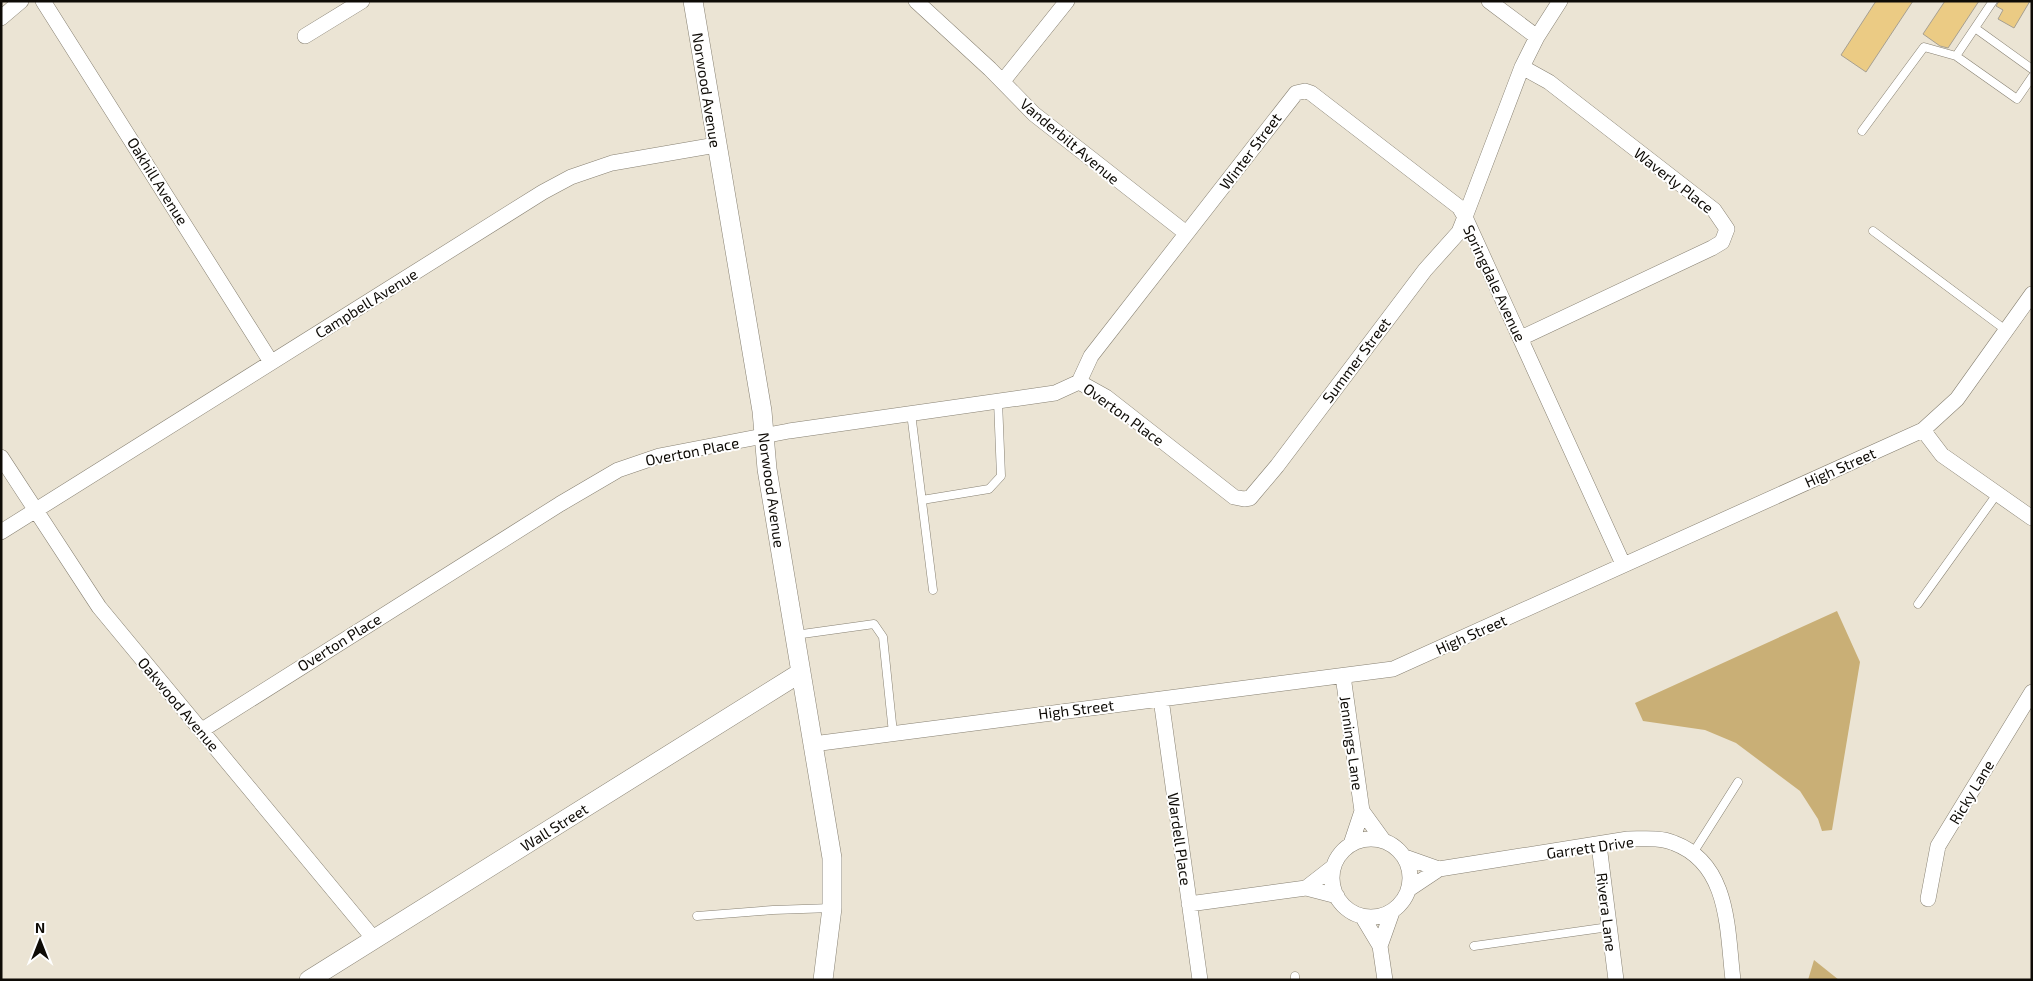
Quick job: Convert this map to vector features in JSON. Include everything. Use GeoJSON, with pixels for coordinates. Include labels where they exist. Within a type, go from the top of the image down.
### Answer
{"type":"FeatureCollection","features":[{"type":"Feature","properties":{"kind":"street"},"geometry":{"type":"LineString","coordinates":[[1,18],[21,1]]}},
{"type":"Feature","properties":{"kind":"street","name":"Oakhill Avenue"},"geometry":{"type":"LineString","coordinates":[[43,1],[271,362]]}},
{"type":"Feature","properties":{"kind":"street"},"geometry":{"type":"LineString","coordinates":[[305,36],[362,1]]}},
{"type":"Feature","properties":{"kind":"street","name":"Norwood Avenue"},"geometry":{"type":"LineString","coordinates":[[693,1],[762,412],[767,469],[832,858],[832,908],[823,980]]}},
{"type":"Feature","properties":{"kind":"street","name":"Vanderbilt Avenue"},"geometry":{"type":"LineString","coordinates":[[916,1],[1003,81],[1034,114],[1186,233]]}},
{"type":"Feature","properties":{"kind":"street"},"geometry":{"type":"LineString","coordinates":[[1003,81],[1067,1]]}},
{"type":"Feature","properties":{"kind":"street"},"geometry":{"type":"LineString","coordinates":[[1489,1],[1537,37]]}},
{"type":"Feature","properties":{"kind":"street","name":"Springdale Avenue"},"geometry":{"type":"LineString","coordinates":[[1560,1],[1537,37],[1522,67],[1465,217],[1623,564]]}},
{"type":"Feature","properties":{"kind":"street","name":"Waverly Place"},"geometry":{"type":"LineString","coordinates":[[1521,338],[1712,248],[1722,242],[1727,229],[1714,210],[1549,82],[1522,67]]}},
{"type":"Feature","properties":{"kind":"street","name":"Winter Street"},"geometry":{"type":"LineString","coordinates":[[1079,382],[1091,356],[1296,93],[1305,91],[1459,207],[1465,217]]}},
{"type":"Feature","properties":{"kind":"street","name":"Campbell Avenue"},"geometry":{"type":"LineString","coordinates":[[1,532],[271,362],[571,177],[612,163],[716,145]]}},
{"type":"Feature","properties":{"kind":"street","name":"Summer Street"},"geometry":{"type":"LineString","coordinates":[[1244,499],[1250,498],[1257,491],[1277,466],[1425,270],[1459,232],[1465,217]]}},
{"type":"Feature","properties":{"kind":"street","name":"High Street"},"geometry":{"type":"LineString","coordinates":[[813,744],[1393,669],[1923,430],[1957,399],[2032,294]]}},
{"type":"Feature","properties":{"kind":"street","name":"Overton Place"},"geometry":{"type":"LineString","coordinates":[[202,730],[296,668],[618,470],[659,456],[764,436],[1054,393],[1079,382],[1106,397],[1234,497],[1244,499]]}},
{"type":"Feature","properties":{"kind":"street"},"geometry":{"type":"LineString","coordinates":[[1923,430],[1942,455],[2032,518]]}},
{"type":"Feature","properties":{"kind":"street","name":"Oakwood Avenue"},"geometry":{"type":"LineString","coordinates":[[1,457],[99,607],[374,938]]}},
{"type":"Feature","properties":{"kind":"street","name":"Wall Street"},"geometry":{"type":"LineString","coordinates":[[309,980],[800,673]]}},
{"type":"Feature","properties":{"kind":"street","name":"Jennings Lane"},"geometry":{"type":"LineString","coordinates":[[1343,676],[1362,811],[1351,844]]}},
{"type":"Feature","properties":{"kind":"street","name":"Ricky Lane"},"geometry":{"type":"LineString","coordinates":[[1928,899],[1938,846],[2032,692]]}},
{"type":"Feature","properties":{"kind":"street","name":"Wardell Place"},"geometry":{"type":"LineString","coordinates":[[1161,699],[1200,980]]}},
{"type":"Feature","properties":{"kind":"street","name":"Jennings Lane"},"geometry":{"type":"LineString","coordinates":[[1362,811],[1384,840]]}},
{"type":"Feature","properties":{"kind":"street"},"geometry":{"type":"LineString","coordinates":[[1306,888],[1333,868],[1343,850],[1351,844],[1367,839],[1384,840]]}},
{"type":"Feature","properties":{"kind":"street","name":"Garrett Drive"},"geometry":{"type":"LineString","coordinates":[[1392,912],[1399,906],[1409,888],[1439,869],[1628,839],[1655,839],[1673,842],[1693,853],[1710,870],[1718,885],[1725,910],[1733,980]]}},
{"type":"Feature","properties":{"kind":"street","name":"Garrett Drive"},"geometry":{"type":"LineString","coordinates":[[1384,840],[1392,844],[1405,857],[1439,869]]}},
{"type":"Feature","properties":{"kind":"street","name":"Rivera Lane"},"geometry":{"type":"LineString","coordinates":[[1599,845],[1616,980]]}},
{"type":"Feature","properties":{"kind":"street"},"geometry":{"type":"LineString","coordinates":[[1405,857],[1410,872],[1409,888]]}},
{"type":"Feature","properties":{"kind":"street"},"geometry":{"type":"LineString","coordinates":[[1333,868],[1333,887],[1337,896],[1348,908],[1362,916],[1380,946],[1386,980]]}},
{"type":"Feature","properties":{"kind":"street"},"geometry":{"type":"LineString","coordinates":[[1189,904],[1306,888],[1337,896]]}},
{"type":"Feature","properties":{"kind":"street"},"geometry":{"type":"LineString","coordinates":[[1362,916],[1377,916],[1392,912]]}},
{"type":"Feature","properties":{"kind":"street"},"geometry":{"type":"LineString","coordinates":[[1380,946],[1392,912]]}},
{"type":"Feature","properties":{"kind":"lane"},"geometry":{"type":"LineString","coordinates":[[1956,56],[1993,1]]}},
{"type":"Feature","properties":{"kind":"lane"},"geometry":{"type":"LineString","coordinates":[[1975,28],[2032,69]]}},
{"type":"Feature","properties":{"kind":"lane"},"geometry":{"type":"LineString","coordinates":[[1862,131],[1924,47],[1956,56],[2017,99],[2032,77]]}},
{"type":"Feature","properties":{"kind":"lane"},"geometry":{"type":"LineString","coordinates":[[1873,231],[2007,330]]}},
{"type":"Feature","properties":{"kind":"lane"},"geometry":{"type":"LineString","coordinates":[[922,500],[989,489],[1001,476],[998,401]]}},
{"type":"Feature","properties":{"kind":"lane"},"geometry":{"type":"LineString","coordinates":[[911,414],[933,590]]}},
{"type":"Feature","properties":{"kind":"lane"},"geometry":{"type":"LineString","coordinates":[[1918,604],[1997,494]]}},
{"type":"Feature","properties":{"kind":"lane"},"geometry":{"type":"LineString","coordinates":[[794,635],[874,624],[883,637],[893,733]]}},
{"type":"Feature","properties":{"kind":"lane"},"geometry":{"type":"LineString","coordinates":[[1693,853],[1738,782]]}},
{"type":"Feature","properties":{"kind":"lane"},"geometry":{"type":"LineString","coordinates":[[698,916],[772,910],[832,908]]}},
{"type":"Feature","properties":{"kind":"lane"},"geometry":{"type":"LineString","coordinates":[[1474,946],[1609,927]]}},
{"type":"Feature","properties":{"kind":"shaded area"},"geometry":{"type":"Polygon","coordinates":[[[1837,611],[1860,662],[1832,830],[1822,831],[1818,819],[1800,791],[1736,743],[1705,730],[1643,721],[1635,703],[1837,611]]]}},
{"type":"Feature","properties":{"kind":"shaded area"},"geometry":{"type":"Polygon","coordinates":[[[1814,960],[1839,980],[1808,980],[1814,960]]]}},
{"type":"Feature","properties":{"kind":"building"},"geometry":{"type":"Polygon","coordinates":[[[1876,1],[1913,1],[1866,72],[1841,55],[1876,1]]]}},
{"type":"Feature","properties":{"kind":"building"},"geometry":{"type":"Polygon","coordinates":[[[1945,1],[1979,1],[1948,48],[1940,46],[1923,34],[1945,1]]]}},
{"type":"Feature","properties":{"kind":"building"},"geometry":{"type":"Polygon","coordinates":[[[1999,1],[2030,1],[2014,28],[1998,19],[2003,10],[1996,6],[1999,1]]]}}]}
